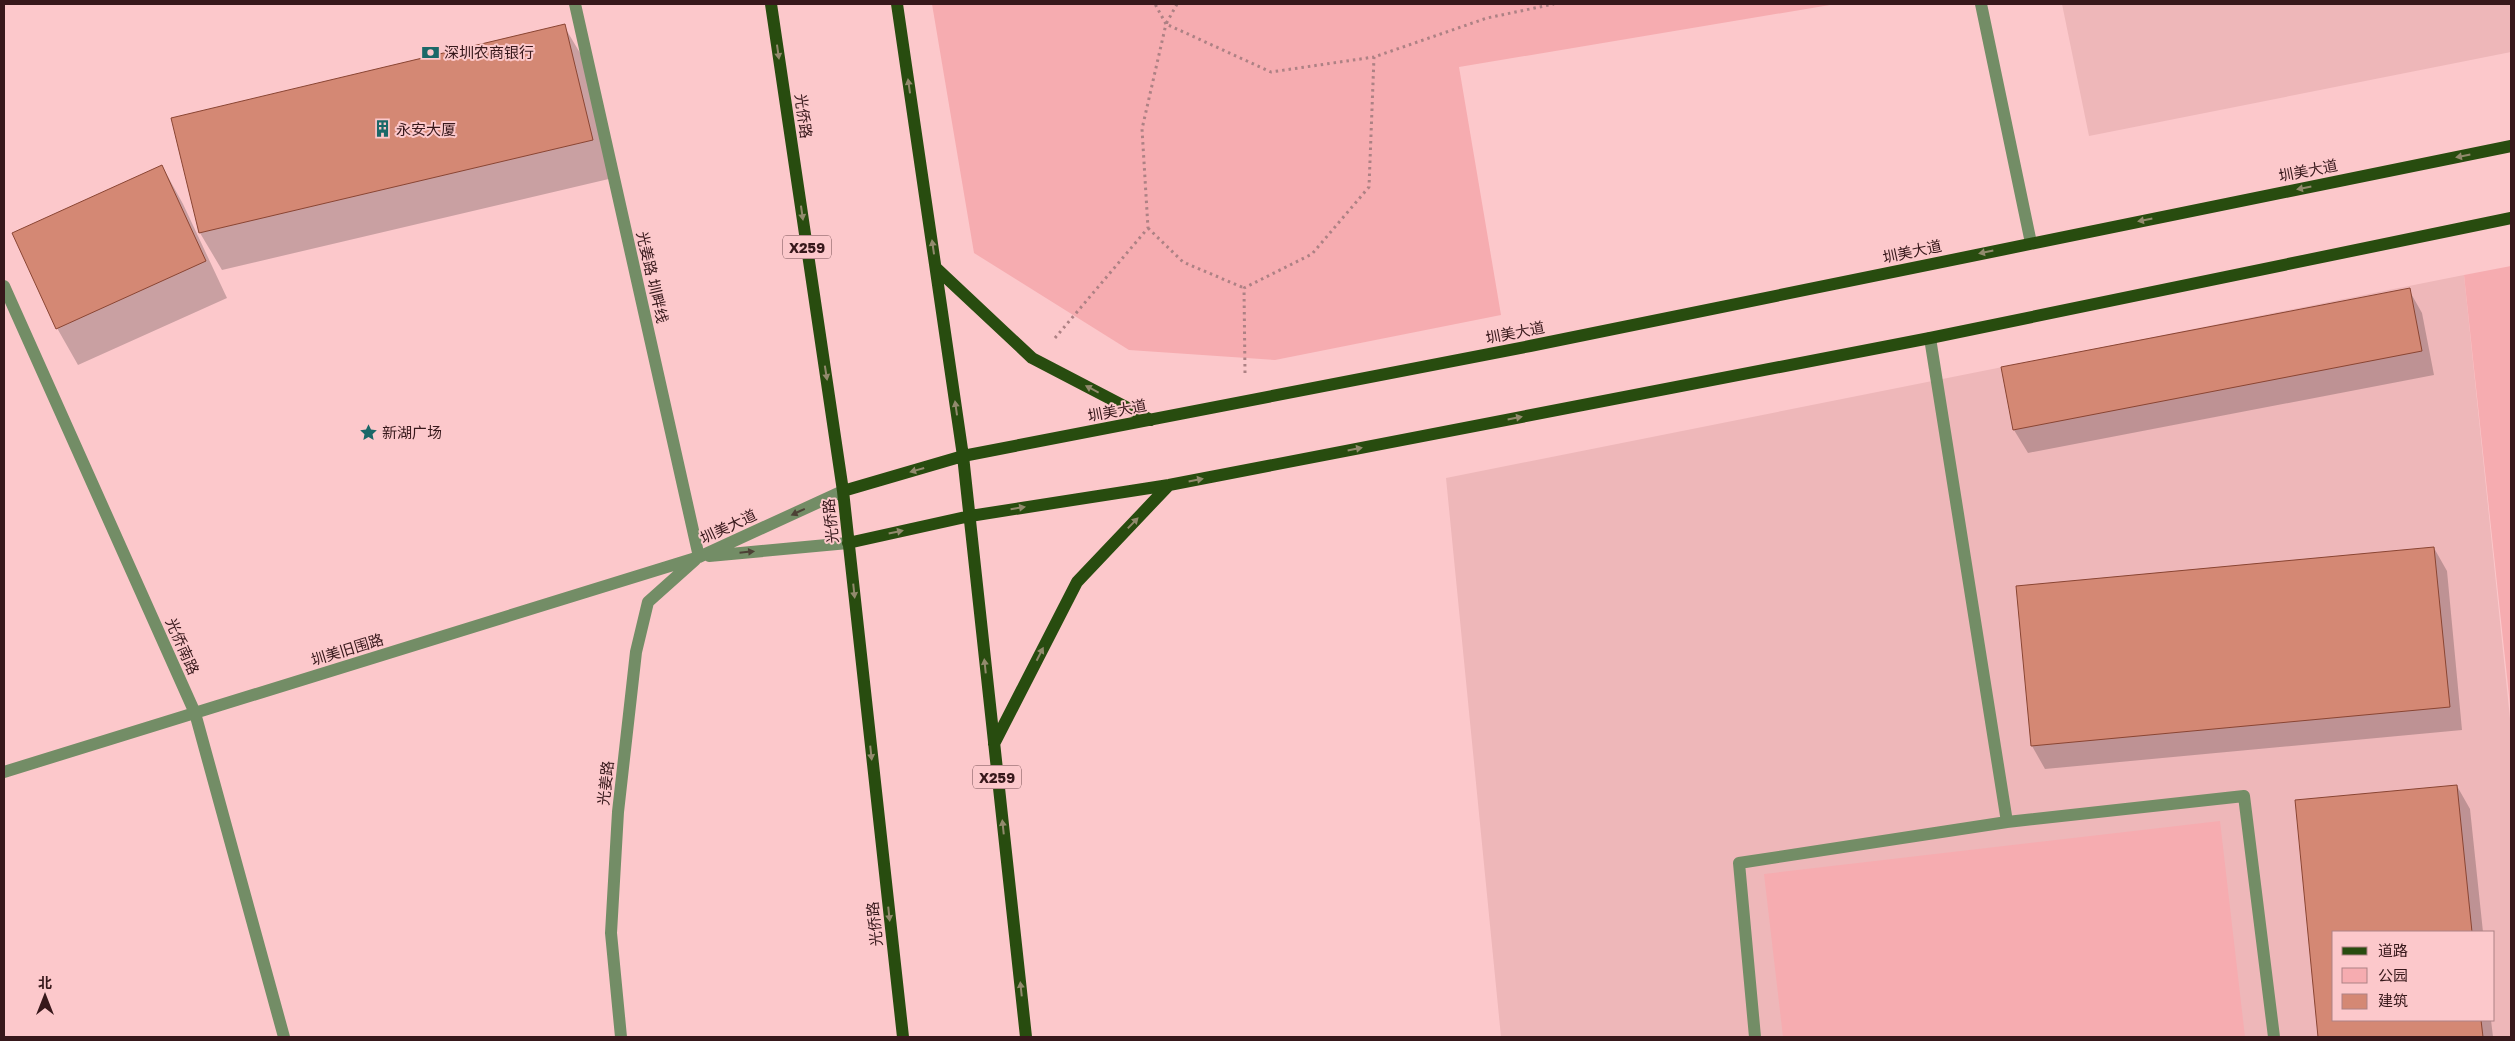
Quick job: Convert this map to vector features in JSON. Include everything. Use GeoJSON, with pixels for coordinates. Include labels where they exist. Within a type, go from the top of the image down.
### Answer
{"type":"FeatureCollection","features":[{"type":"Feature","properties":{"kind":"main road","name":"光侨路"},"geometry":{"type":"LineString","coordinates":[[771,4],[843,491],[903,1037]]}},
{"type":"Feature","properties":{"kind":"main road","name":"X259"},"geometry":{"type":"LineString","coordinates":[[897,4],[963,456],[1026,1037]]}},
{"type":"Feature","properties":{"kind":"main road","name":"圳美大道"},"geometry":{"type":"LineString","coordinates":[[843,491],[963,456],[1530,346],[2511,146]]}},
{"type":"Feature","properties":{"kind":"main road","name":"圳美大道"},"geometry":{"type":"LineString","coordinates":[[848,543],[970,516],[1169,485],[1930,338],[2511,218]]}},
{"type":"Feature","properties":{"kind":"main road"},"geometry":{"type":"LineString","coordinates":[[936,268],[1036,360],[1151,420]]}},
{"type":"Feature","properties":{"kind":"main road"},"geometry":{"type":"LineString","coordinates":[[994,744],[1077,582],[1169,485]]}},
{"type":"Feature","properties":{"kind":"street","name":"光姜路 圳畔线"},"geometry":{"type":"LineString","coordinates":[[575,4],[699,557]]}},
{"type":"Feature","properties":{"kind":"street"},"geometry":{"type":"LineString","coordinates":[[1981,4],[2031,243]]}},
{"type":"Feature","properties":{"kind":"street","name":"光侨南路"},"geometry":{"type":"LineString","coordinates":[[4,286],[195,713],[284,1037]]}},
{"type":"Feature","properties":{"kind":"street"},"geometry":{"type":"LineString","coordinates":[[1930,338],[2007,822]]}},
{"type":"Feature","properties":{"kind":"street","name":"圳美大道"},"geometry":{"type":"LineString","coordinates":[[699,557],[843,491]]}},
{"type":"Feature","properties":{"kind":"street","name":"圳美大道"},"geometry":{"type":"LineString","coordinates":[[699,557],[848,543]]}},
{"type":"Feature","properties":{"kind":"street","name":"圳美旧围路"},"geometry":{"type":"LineString","coordinates":[[4,772],[699,557]]}},
{"type":"Feature","properties":{"kind":"street","name":"光姜路"},"geometry":{"type":"LineString","coordinates":[[620,1037],[610,934],[618,812],[636,652],[648,602],[699,557]]}},
{"type":"Feature","properties":{"kind":"street"},"geometry":{"type":"LineString","coordinates":[[1755,1037],[1739,863],[2007,822],[2244,796],[2274,1037]]}},
{"type":"Feature","properties":{"kind":"path"},"geometry":{"type":"LineString","coordinates":[[1155,4],[1166,24],[1271,72],[1374,57],[1487,18],[1554,4]]}},
{"type":"Feature","properties":{"kind":"path"},"geometry":{"type":"LineString","coordinates":[[1178,4],[1166,24],[1142,129],[1148,228],[1183,262],[1244,288],[1312,254],[1369,187],[1374,57]]}},
{"type":"Feature","properties":{"kind":"path"},"geometry":{"type":"LineString","coordinates":[[1036,360],[1148,228]]}},
{"type":"Feature","properties":{"kind":"path"},"geometry":{"type":"LineString","coordinates":[[1244,288],[1246,401]]}},
{"type":"Feature","properties":{"kind":"shaded area"},"geometry":{"type":"Polygon","coordinates":[[[2062,4],[2511,4],[2511,52],[2089,136],[2062,4]]]}},
{"type":"Feature","properties":{"kind":"shaded area"},"geometry":{"type":"Polygon","coordinates":[[[2464,275],[2511,728],[2511,1037],[1501,1037],[1446,478],[2464,275]]]}},
{"type":"Feature","properties":{"kind":"green space"},"geometry":{"type":"Polygon","coordinates":[[[932,4],[1836,4],[1459,67],[1501,315],[1275,360],[1129,350],[974,253],[932,4]]]}},
{"type":"Feature","properties":{"kind":"green space"},"geometry":{"type":"Polygon","coordinates":[[[2511,266],[2511,714],[2464,275],[2511,266]]]}},
{"type":"Feature","properties":{"kind":"green space"},"geometry":{"type":"Polygon","coordinates":[[[2220,821],[2245,1037],[1783,1037],[1764,874],[2220,821]]]}},
{"type":"Feature","properties":{"kind":"building","name":"永安大厦"},"geometry":{"type":"Polygon","coordinates":[[[565,24],[593,140],[199,233],[171,118],[565,24]]]}},
{"type":"Feature","properties":{"kind":"building"},"geometry":{"type":"Polygon","coordinates":[[[162,165],[206,261],[56,329],[12,233],[162,165]]]}},
{"type":"Feature","properties":{"kind":"building"},"geometry":{"type":"Polygon","coordinates":[[[2410,288],[2422,351],[2013,430],[2001,367],[2410,288]]]}},
{"type":"Feature","properties":{"kind":"building"},"geometry":{"type":"Polygon","coordinates":[[[2434,547],[2450,707],[2031,746],[2016,586],[2434,547]]]}},
{"type":"Feature","properties":{"kind":"building"},"geometry":{"type":"Polygon","coordinates":[[[2457,785],[2472,931],[2332,931],[2332,1021],[2481,1021],[2483,1037],[2318,1037],[2295,800],[2457,785]]]}},
{"type":"Feature","properties":{"kind":"place","name":"深圳农商银行"},"geometry":{"type":"Point","coordinates":[430,52]}},
{"type":"Feature","properties":{"kind":"place","name":"永安大厦"},"geometry":{"type":"Point","coordinates":[382,129]}},
{"type":"Feature","properties":{"kind":"place","name":"新湖广场"},"geometry":{"type":"Point","coordinates":[368,432]}}]}
